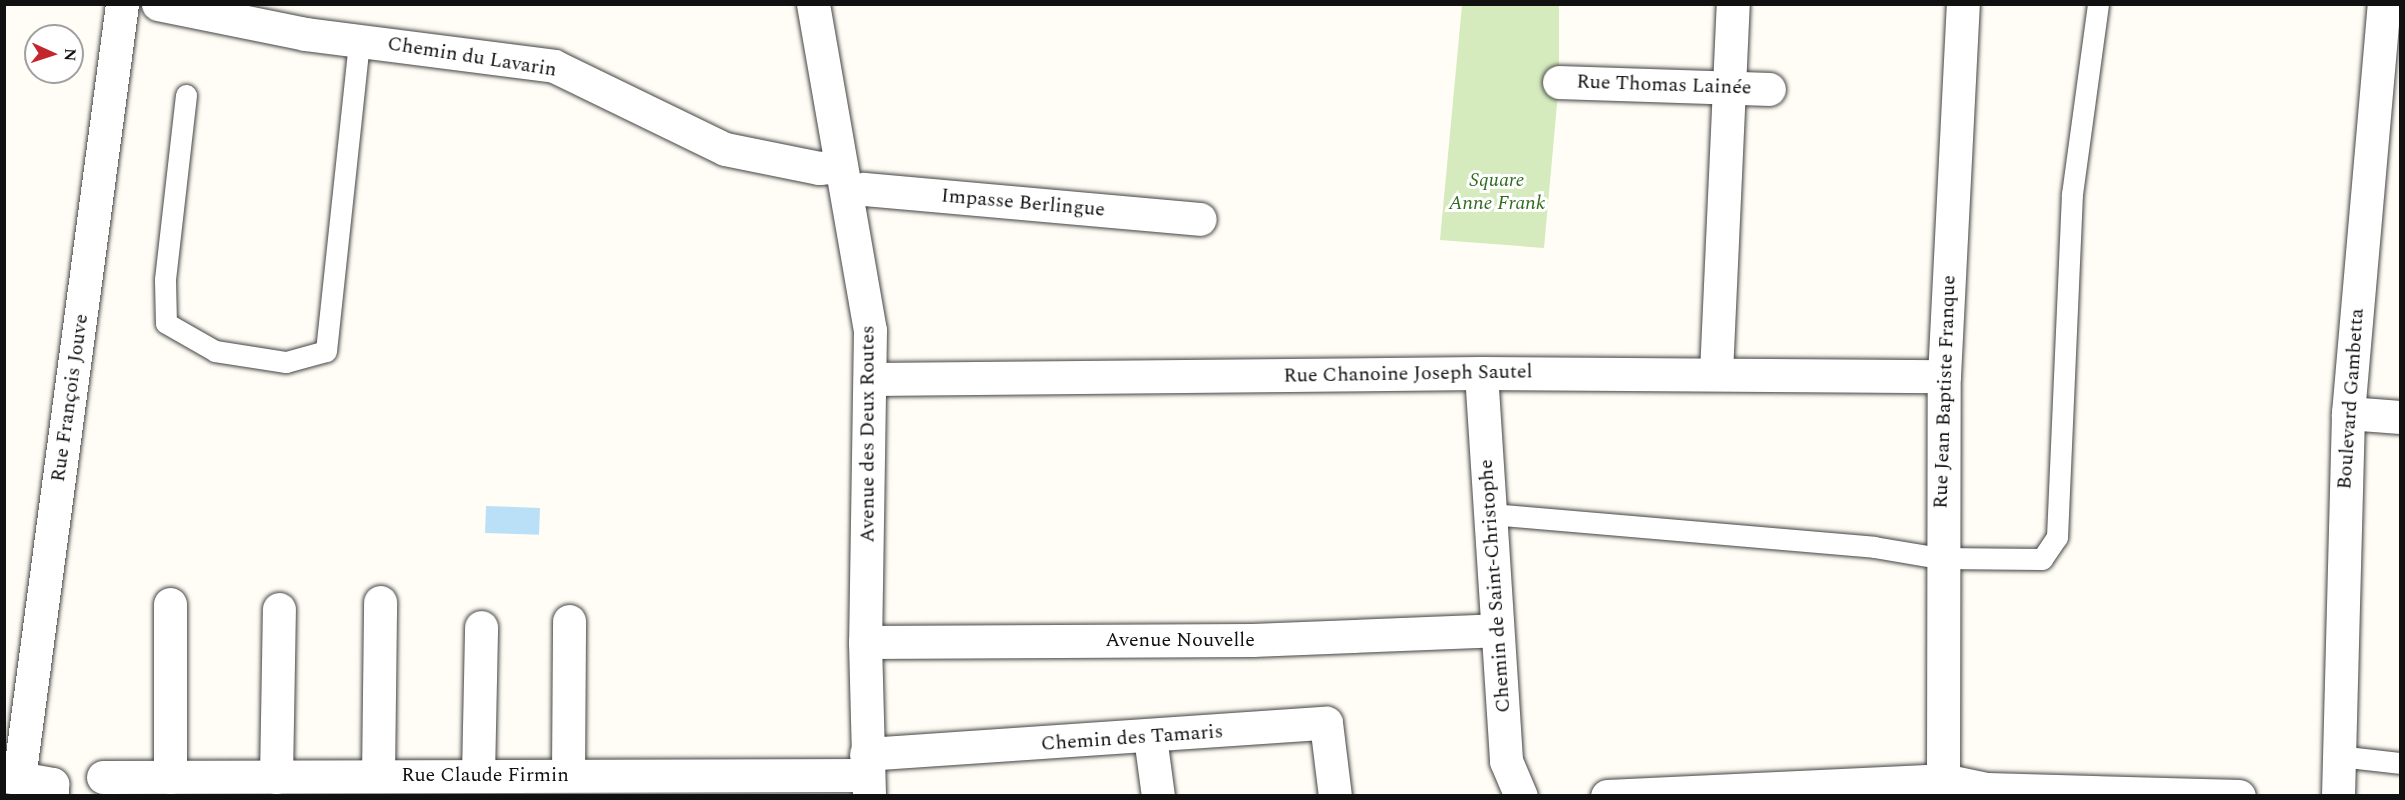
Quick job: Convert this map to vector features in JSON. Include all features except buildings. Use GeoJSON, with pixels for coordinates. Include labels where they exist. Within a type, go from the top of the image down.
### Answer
{"type":"FeatureCollection","features":[{"type":"Feature","properties":{"kind":"street","name":"Rue François Jouve"},"geometry":{"type":"LineString","coordinates":[[12,776],[122,4]]}},
{"type":"Feature","properties":{"kind":"street","name":"Chemin du Lavarin"},"geometry":{"type":"LineString","coordinates":[[158,4],[359,40],[554,66],[725,149],[819,168],[844,179]]}},
{"type":"Feature","properties":{"kind":"street","name":"Avenue des Deux Routes"},"geometry":{"type":"LineString","coordinates":[[813,4],[870,330],[872,379],[865,642],[867,775]]}},
{"type":"Feature","properties":{"kind":"street"},"geometry":{"type":"LineString","coordinates":[[1716,373],[1733,4]]}},
{"type":"Feature","properties":{"kind":"street","name":"Rue Jean Baptiste Franque"},"geometry":{"type":"LineString","coordinates":[[1943,780],[1940,558],[1944,376],[1963,4]]}},
{"type":"Feature","properties":{"kind":"street","name":"Boulevard Gambetta"},"geometry":{"type":"LineString","coordinates":[[2338,795],[2348,413],[2384,4]]}},
{"type":"Feature","properties":{"kind":"street","name":"Rue Thomas Lainée"},"geometry":{"type":"LineString","coordinates":[[1559,82],[1769,89]]}},
{"type":"Feature","properties":{"kind":"street","name":"Impasse Berlingue"},"geometry":{"type":"LineString","coordinates":[[844,179],[864,189],[1200,219]]}},
{"type":"Feature","properties":{"kind":"street","name":"Rue Chanoine Joseph Sautel"},"geometry":{"type":"LineString","coordinates":[[872,379],[1481,373],[1944,376]]}},
{"type":"Feature","properties":{"kind":"street","name":"Chemin de Saint-Christophe"},"geometry":{"type":"LineString","coordinates":[[1481,373],[1506,761],[1521,795]]}},
{"type":"Feature","properties":{"kind":"street"},"geometry":{"type":"LineString","coordinates":[[2348,413],[2400,417]]}},
{"type":"Feature","properties":{"kind":"street"},"geometry":{"type":"LineString","coordinates":[[378,776],[380,602]]}},
{"type":"Feature","properties":{"kind":"street"},"geometry":{"type":"LineString","coordinates":[[171,604],[190,783]]}},
{"type":"Feature","properties":{"kind":"street"},"geometry":{"type":"LineString","coordinates":[[276,777],[279,609]]}},
{"type":"Feature","properties":{"kind":"street"},"geometry":{"type":"LineString","coordinates":[[569,621],[583,781]]}},
{"type":"Feature","properties":{"kind":"street"},"geometry":{"type":"LineString","coordinates":[[468,782],[481,627]]}},
{"type":"Feature","properties":{"kind":"street","name":"Avenue Nouvelle"},"geometry":{"type":"LineString","coordinates":[[865,642],[1252,640],[1496,630]]}},
{"type":"Feature","properties":{"kind":"street","name":"Chemin des Tamaris"},"geometry":{"type":"LineString","coordinates":[[867,775],[1150,737],[1326,723],[1335,795]]}},
{"type":"Feature","properties":{"kind":"street"},"geometry":{"type":"LineString","coordinates":[[1150,737],[1158,795]]}},
{"type":"Feature","properties":{"kind":"street","name":"Rue Claude Firmin"},"geometry":{"type":"LineString","coordinates":[[103,777],[190,783],[276,777],[331,786],[378,776],[468,782],[583,781],[714,785],[867,775]]}},
{"type":"Feature","properties":{"kind":"street"},"geometry":{"type":"LineString","coordinates":[[12,776],[52,784],[52,795]]}},
{"type":"Feature","properties":{"kind":"street"},"geometry":{"type":"LineString","coordinates":[[1607,795],[1943,780],[1987,789],[2239,795]]}},
{"type":"Feature","properties":{"kind":"lane"},"geometry":{"type":"LineString","coordinates":[[1491,514],[1874,547],[1940,558],[2042,559],[2057,537],[2072,194],[2098,4]]}},
{"type":"Feature","properties":{"kind":"lane"},"geometry":{"type":"LineString","coordinates":[[186,95],[165,280],[166,323],[215,351],[286,362],[326,351],[359,40]]}},
{"type":"Feature","properties":{"kind":"lane"},"geometry":{"type":"LineString","coordinates":[[2339,756],[2400,763]]}},
{"type":"Feature","properties":{"kind":"green space","name":"Square Anne Frank"},"geometry":{"type":"Polygon","coordinates":[[[1462,5],[1559,5],[1559,82],[1544,248],[1440,240],[1462,5]]]}},
{"type":"Feature","properties":{"kind":"water"},"geometry":{"type":"Polygon","coordinates":[[[486,506],[540,508],[539,535],[485,533],[486,506]]]}}]}
